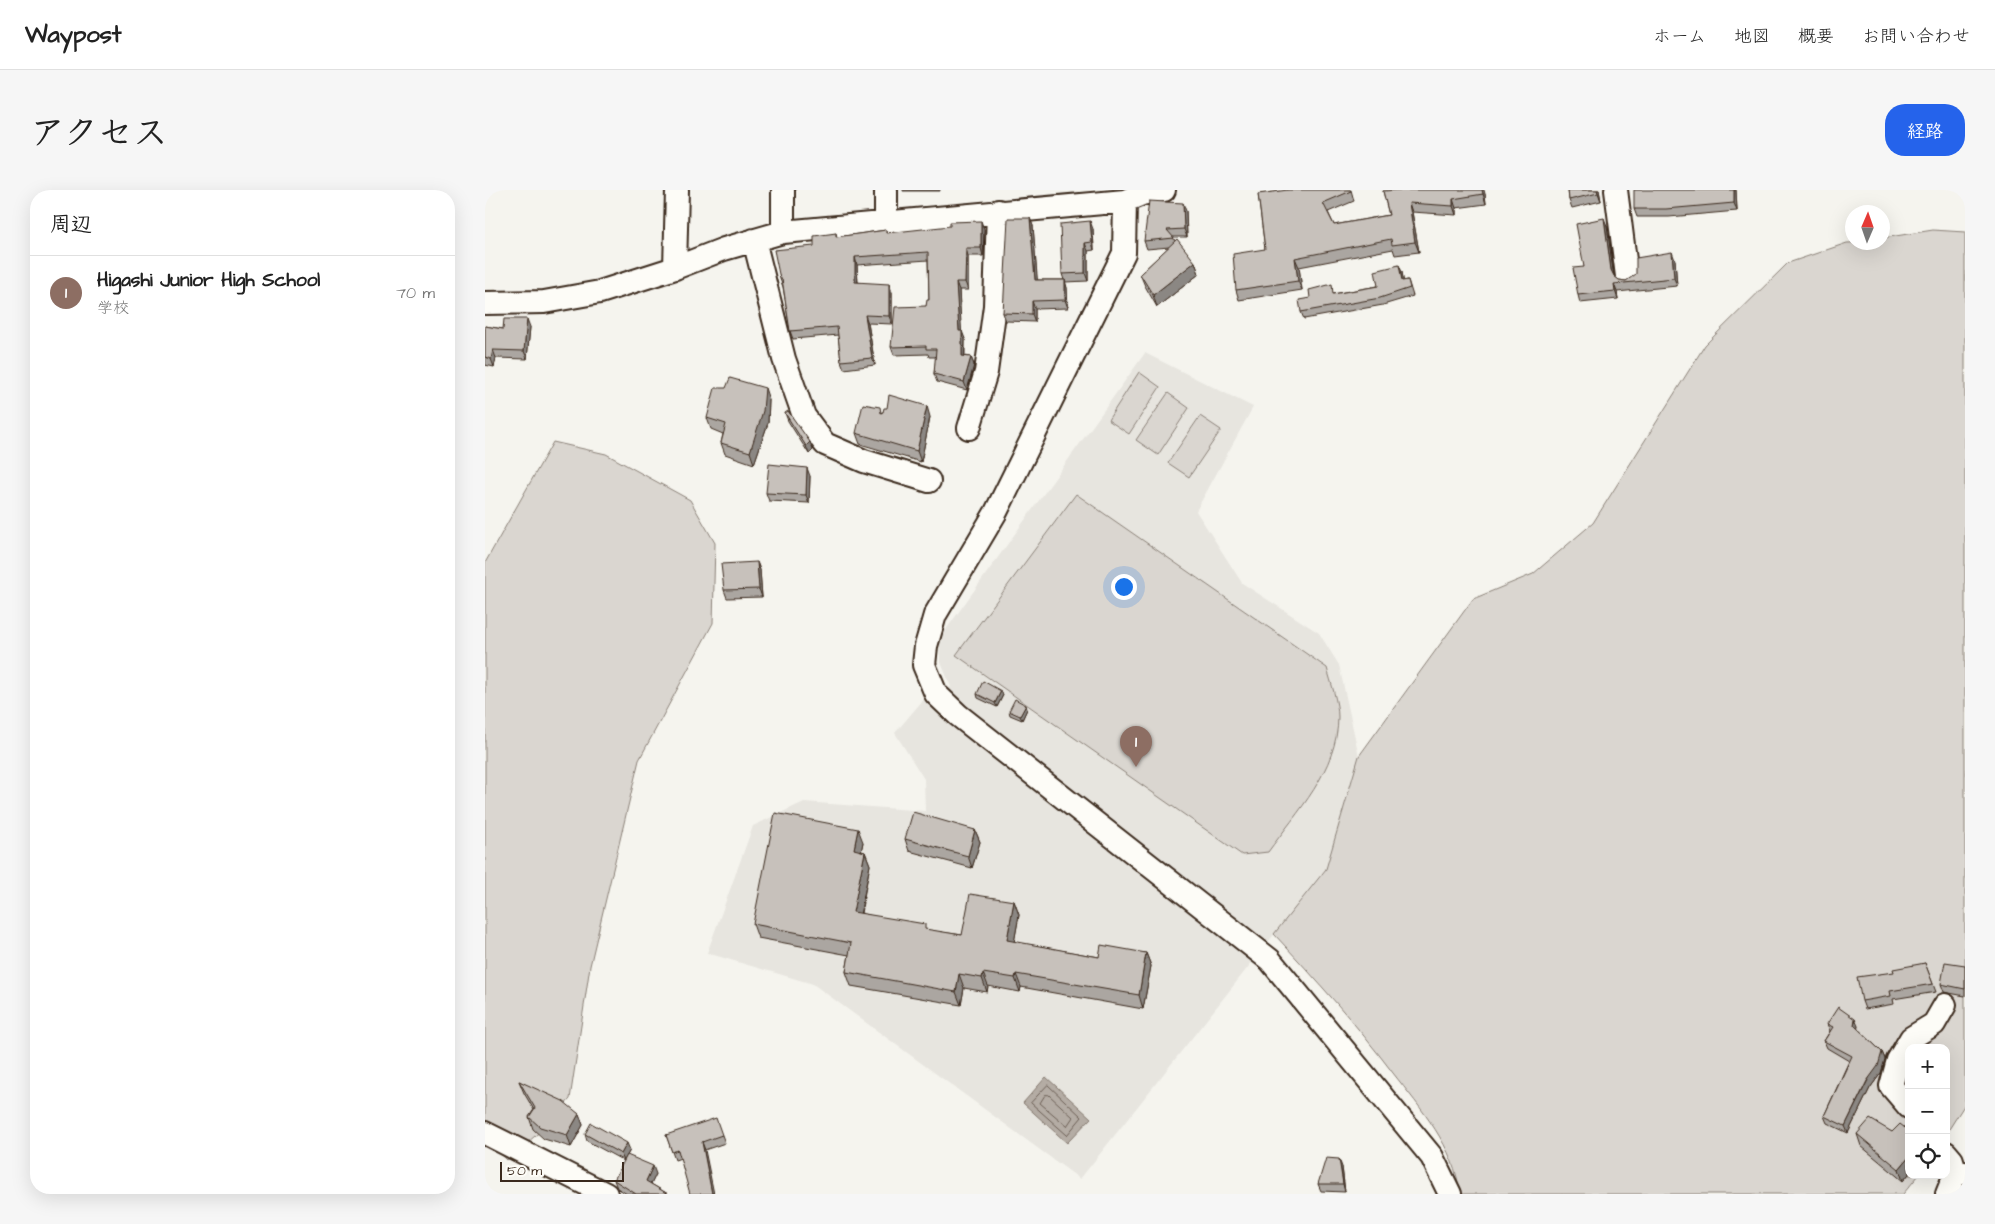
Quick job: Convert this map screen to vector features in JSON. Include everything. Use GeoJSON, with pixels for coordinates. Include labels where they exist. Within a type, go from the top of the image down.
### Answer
{"type":"FeatureCollection","features":[{"type":"Feature","properties":{"kind":"street"},"geometry":{"type":"LineString","coordinates":[[675,268],[677,190]]}},
{"type":"Feature","properties":{"kind":"street"},"geometry":{"type":"LineString","coordinates":[[783,190],[783,232]]}},
{"type":"Feature","properties":{"kind":"street"},"geometry":{"type":"LineString","coordinates":[[886,190],[886,221]]}},
{"type":"Feature","properties":{"kind":"street"},"geometry":{"type":"LineString","coordinates":[[485,303],[544,302],[600,292],[783,232],[998,212],[1164,190]]}},
{"type":"Feature","properties":{"kind":"street"},"geometry":{"type":"LineString","coordinates":[[1616,190],[1627,276]]}},
{"type":"Feature","properties":{"kind":"street"},"geometry":{"type":"LineString","coordinates":[[1137,195],[1124,253],[996,512],[935,615],[926,646],[924,665],[936,694],[958,715],[1270,960],[1432,1157],[1450,1194]]}},
{"type":"Feature","properties":{"kind":"street"},"geometry":{"type":"LineString","coordinates":[[969,428],[986,372],[992,325],[998,212]]}},
{"type":"Feature","properties":{"kind":"street"},"geometry":{"type":"LineString","coordinates":[[754,240],[784,359],[804,416],[825,444],[864,461],[929,481]]}},
{"type":"Feature","properties":{"kind":"street"},"geometry":{"type":"LineString","coordinates":[[1905,1102],[1891,1086],[1898,1060],[1911,1038],[1934,1024],[1945,1005]]}},
{"type":"Feature","properties":{"kind":"street"},"geometry":{"type":"LineString","coordinates":[[485,1133],[601,1192]]}},
{"type":"Feature","properties":{"kind":"street"},"geometry":{"type":"LineString","coordinates":[[1950,1158],[1956,1180]]}},
{"type":"Feature","properties":{"kind":"shaded area"},"geometry":{"type":"Polygon","coordinates":[[[1933,230],[1965,232],[1965,1104],[1950,1128],[1950,1044],[1905,1044],[1905,1179],[1916,1179],[1903,1194],[1460,1194],[1451,1160],[1435,1129],[1425,1115],[1350,1019],[1274,934],[1326,869],[1359,756],[1473,599],[1533,574],[1593,523],[1705,345],[1788,263],[1845,244],[1845,250],[1890,250],[1890,237],[1933,230]]]}},
{"type":"Feature","properties":{"kind":"shaded area"},"geometry":{"type":"Polygon","coordinates":[[[1145,353],[1253,407],[1196,511],[1242,583],[1319,633],[1339,665],[1359,756],[1326,869],[1080,1179],[813,984],[707,953],[753,826],[804,802],[925,811],[924,779],[895,733],[923,700],[951,687],[940,660],[940,638],[1145,353]]]}},
{"type":"Feature","properties":{"kind":"shaded area"},"geometry":{"type":"Polygon","coordinates":[[[1139,372],[1160,387],[1129,434],[1108,420],[1139,372]]]}},
{"type":"Feature","properties":{"kind":"shaded area"},"geometry":{"type":"Polygon","coordinates":[[[1168,393],[1189,408],[1158,455],[1136,440],[1168,393]]]}},
{"type":"Feature","properties":{"kind":"shaded area"},"geometry":{"type":"Polygon","coordinates":[[[1200,416],[1221,430],[1189,477],[1168,463],[1200,416]]]}},
{"type":"Feature","properties":{"kind":"shaded area"},"geometry":{"type":"Polygon","coordinates":[[[553,442],[606,454],[690,500],[715,543],[713,623],[639,760],[590,966],[570,1099],[542,1130],[507,1160],[485,1139],[485,563],[553,442]]]}},
{"type":"Feature","properties":{"kind":"shaded area"},"geometry":{"type":"Polygon","coordinates":[[[1076,494],[1327,668],[1338,711],[1336,736],[1331,755],[1303,806],[1268,852],[1242,855],[956,655],[1076,494]]]}},
{"type":"Feature","properties":{"kind":"water"},"geometry":{"type":"Polygon","coordinates":[[[1046,1077],[1091,1118],[1067,1143],[1023,1103],[1046,1077]]]}},
{"type":"Feature","properties":{"kind":"building"},"geometry":{"type":"Polygon","coordinates":[[[1288,190],[1350,190],[1323,203],[1334,225],[1389,215],[1383,191],[1482,190],[1483,194],[1453,199],[1453,206],[1409,203],[1415,242],[1392,245],[1391,239],[1295,258],[1298,281],[1236,290],[1233,254],[1265,249],[1258,194],[1288,190]]]}},
{"type":"Feature","properties":{"kind":"building"},"geometry":{"type":"Polygon","coordinates":[[[1568,190],[1597,190],[1598,193],[1569,200],[1568,190]]]}},
{"type":"Feature","properties":{"kind":"building"},"geometry":{"type":"Polygon","coordinates":[[[1634,190],[1734,190],[1734,203],[1666,209],[1634,209],[1634,190]]]}},
{"type":"Feature","properties":{"kind":"building"},"geometry":{"type":"Polygon","coordinates":[[[1149,201],[1183,203],[1184,229],[1167,230],[1174,238],[1144,241],[1149,201]]]}},
{"type":"Feature","properties":{"kind":"building"},"geometry":{"type":"Polygon","coordinates":[[[1008,218],[1030,218],[1035,280],[1065,280],[1065,300],[1032,301],[1032,314],[1003,313],[1008,218]]]}},
{"type":"Feature","properties":{"kind":"building"},"geometry":{"type":"Polygon","coordinates":[[[1604,218],[1611,270],[1614,276],[1619,280],[1626,281],[1636,274],[1636,258],[1672,252],[1674,278],[1614,284],[1615,291],[1578,295],[1573,268],[1584,267],[1576,224],[1604,218]]]}},
{"type":"Feature","properties":{"kind":"building"},"geometry":{"type":"Polygon","coordinates":[[[981,221],[981,248],[966,248],[965,282],[956,282],[959,331],[962,331],[962,356],[971,357],[964,382],[934,374],[936,349],[926,349],[926,346],[891,347],[895,307],[926,306],[927,300],[929,300],[928,252],[855,257],[855,282],[889,284],[889,316],[865,315],[872,358],[841,361],[837,327],[790,331],[782,279],[780,279],[774,250],[814,246],[814,236],[836,233],[836,237],[886,230],[886,233],[950,226],[950,222],[981,221]]]}},
{"type":"Feature","properties":{"kind":"building"},"geometry":{"type":"Polygon","coordinates":[[[1090,221],[1092,242],[1085,243],[1085,273],[1062,274],[1060,224],[1090,221]]]}},
{"type":"Feature","properties":{"kind":"building"},"geometry":{"type":"Polygon","coordinates":[[[1177,239],[1195,262],[1153,295],[1140,274],[1177,239]]]}},
{"type":"Feature","properties":{"kind":"building"},"geometry":{"type":"Polygon","coordinates":[[[1399,265],[1402,281],[1408,280],[1410,288],[1380,298],[1301,312],[1299,300],[1310,298],[1309,290],[1332,284],[1333,294],[1378,286],[1375,271],[1399,265]]]}},
{"type":"Feature","properties":{"kind":"building"},"geometry":{"type":"Polygon","coordinates":[[[504,319],[527,319],[524,351],[493,350],[491,359],[485,357],[485,326],[503,329],[504,319]]]}},
{"type":"Feature","properties":{"kind":"building"},"geometry":{"type":"Polygon","coordinates":[[[730,378],[765,388],[763,411],[750,452],[721,443],[726,424],[707,418],[715,388],[726,388],[730,378]]]}},
{"type":"Feature","properties":{"kind":"building"},"geometry":{"type":"Polygon","coordinates":[[[889,395],[927,406],[917,451],[856,433],[863,404],[880,407],[881,413],[884,408],[887,408],[889,395]]]}},
{"type":"Feature","properties":{"kind":"building"},"geometry":{"type":"Polygon","coordinates":[[[788,411],[810,442],[806,446],[785,413],[788,411]]]}},
{"type":"Feature","properties":{"kind":"building"},"geometry":{"type":"Polygon","coordinates":[[[769,464],[807,468],[806,495],[766,493],[769,464]]]}},
{"type":"Feature","properties":{"kind":"building"},"geometry":{"type":"Polygon","coordinates":[[[757,562],[759,589],[724,590],[721,564],[757,562]]]}},
{"type":"Feature","properties":{"kind":"building"},"geometry":{"type":"Polygon","coordinates":[[[983,681],[1001,691],[995,703],[977,694],[983,681]]]}},
{"type":"Feature","properties":{"kind":"building"},"geometry":{"type":"Polygon","coordinates":[[[1015,699],[1026,705],[1020,716],[1009,711],[1015,699]]]}},
{"type":"Feature","properties":{"kind":"building"},"geometry":{"type":"Polygon","coordinates":[[[913,812],[975,830],[968,856],[905,839],[913,812]]]}},
{"type":"Feature","properties":{"kind":"building"},"geometry":{"type":"Polygon","coordinates":[[[775,813],[858,829],[854,849],[865,852],[853,912],[925,924],[925,929],[962,935],[970,894],[1014,901],[1007,940],[1099,957],[1101,945],[1146,953],[1139,995],[1016,974],[1015,978],[983,973],[982,978],[959,974],[956,992],[846,972],[851,943],[753,924],[775,813]]]}},
{"type":"Feature","properties":{"kind":"building"},"geometry":{"type":"Polygon","coordinates":[[[1945,962],[1965,965],[1965,989],[1941,984],[1945,962]]]}},
{"type":"Feature","properties":{"kind":"building"},"geometry":{"type":"Polygon","coordinates":[[[1925,963],[1933,984],[1890,991],[1891,996],[1862,1001],[1857,977],[1894,972],[1893,969],[1925,963]]]}},
{"type":"Feature","properties":{"kind":"building"},"geometry":{"type":"Polygon","coordinates":[[[1838,1007],[1855,1019],[1854,1025],[1882,1052],[1878,1066],[1867,1081],[1845,1126],[1824,1116],[1852,1056],[1824,1041],[1833,1027],[1827,1024],[1838,1007]]]}},
{"type":"Feature","properties":{"kind":"building"},"geometry":{"type":"Polygon","coordinates":[[[519,1081],[563,1101],[579,1114],[567,1135],[540,1127],[529,1117],[535,1108],[519,1081]]]}},
{"type":"Feature","properties":{"kind":"building"},"geometry":{"type":"Polygon","coordinates":[[[716,1118],[722,1135],[702,1142],[712,1194],[690,1194],[678,1150],[672,1152],[666,1135],[716,1118]]]}},
{"type":"Feature","properties":{"kind":"building"},"geometry":{"type":"Polygon","coordinates":[[[1870,1119],[1892,1132],[1900,1124],[1905,1128],[1905,1162],[1899,1169],[1857,1134],[1870,1119]]]}},
{"type":"Feature","properties":{"kind":"building"},"geometry":{"type":"Polygon","coordinates":[[[591,1123],[627,1143],[621,1154],[585,1134],[591,1123]]]}},
{"type":"Feature","properties":{"kind":"building"},"geometry":{"type":"Polygon","coordinates":[[[627,1155],[653,1166],[646,1181],[668,1194],[636,1194],[614,1180],[627,1155]]]}},
{"type":"Feature","properties":{"kind":"building"},"geometry":{"type":"Polygon","coordinates":[[[1326,1158],[1339,1159],[1343,1184],[1318,1184],[1326,1158]]]}},
{"type":"Feature","properties":{"kind":"waterway"},"geometry":{"type":"LineString","coordinates":[[485,1191],[488,1194]]}},
{"type":"Feature","properties":{"kind":"place","name":"Higashi Junior High School"},"geometry":{"type":"Point","coordinates":[1136,767]}}]}
